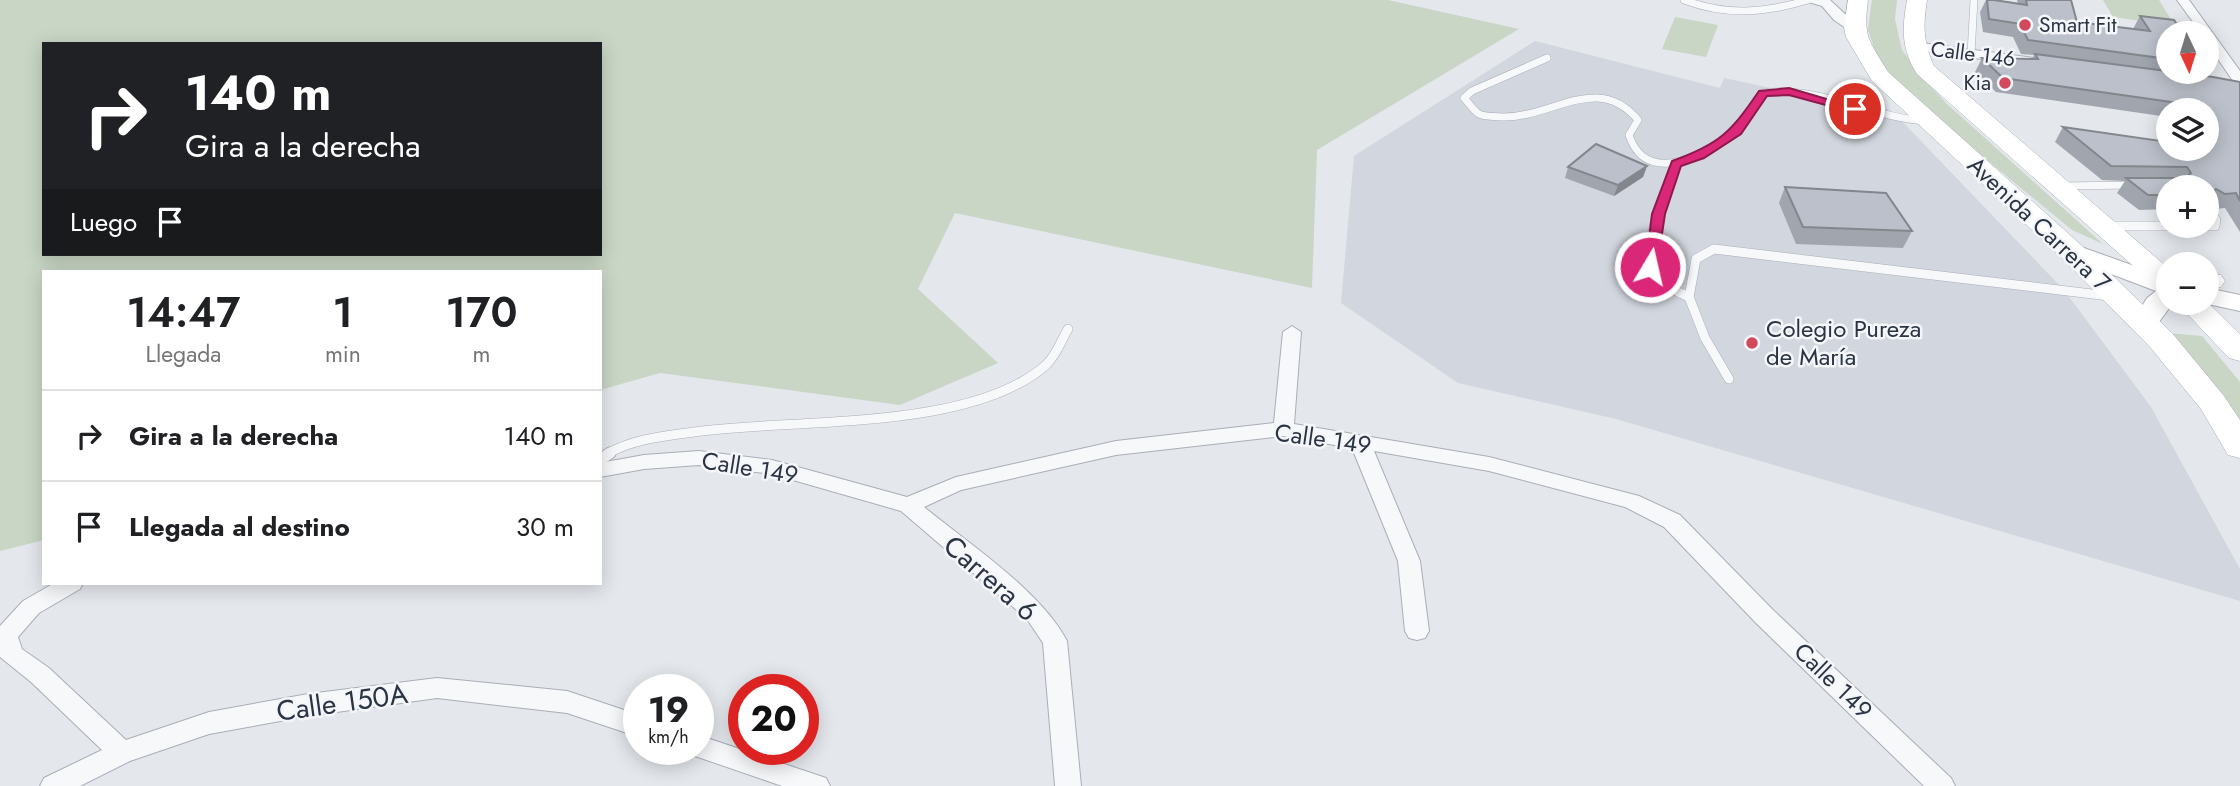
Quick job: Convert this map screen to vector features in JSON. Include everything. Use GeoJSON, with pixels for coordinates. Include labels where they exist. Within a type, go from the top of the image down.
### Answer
{"type":"FeatureCollection","features":[{"type":"Feature","properties":{"kind":"main road"},"geometry":{"type":"LineString","coordinates":[[1854,27],[1858,0]]}},
{"type":"Feature","properties":{"kind":"main road"},"geometry":{"type":"LineString","coordinates":[[1914,46],[1912,28],[1917,0]]}},
{"type":"Feature","properties":{"kind":"main road","name":"Avenida Carrera 7"},"geometry":{"type":"LineString","coordinates":[[1854,27],[1859,47],[1880,76],[2063,244],[2144,324],[2205,393],[2240,447]]}},
{"type":"Feature","properties":{"kind":"main road","name":"Avenida Carrera 7"},"geometry":{"type":"LineString","coordinates":[[1914,46],[1925,69],[1940,84],[2156,270]]}},
{"type":"Feature","properties":{"kind":"main road"},"geometry":{"type":"LineString","coordinates":[[2063,244],[2105,249],[2112,234]]}},
{"type":"Feature","properties":{"kind":"main road"},"geometry":{"type":"LineString","coordinates":[[2063,244],[2156,274]]}},
{"type":"Feature","properties":{"kind":"main road"},"geometry":{"type":"LineString","coordinates":[[2219,285],[2240,286]]}},
{"type":"Feature","properties":{"kind":"main road"},"geometry":{"type":"LineString","coordinates":[[2219,291],[2240,303]]}},
{"type":"Feature","properties":{"kind":"main road"},"geometry":{"type":"LineString","coordinates":[[2144,324],[2156,302]]}},
{"type":"Feature","properties":{"kind":"main road"},"geometry":{"type":"LineString","coordinates":[[2203,315],[2240,351]]}},
{"type":"Feature","properties":{"kind":"street"},"geometry":{"type":"LineString","coordinates":[[1808,0],[1826,3],[1838,17],[1854,27]]}},
{"type":"Feature","properties":{"kind":"street"},"geometry":{"type":"LineString","coordinates":[[2183,0],[2198,21]]}},
{"type":"Feature","properties":{"kind":"street","name":"Calle 146"},"geometry":{"type":"LineString","coordinates":[[1914,46],[2052,64]]}},
{"type":"Feature","properties":{"kind":"street"},"geometry":{"type":"LineString","coordinates":[[2219,50],[2240,81]]}},
{"type":"Feature","properties":{"kind":"street"},"geometry":{"type":"LineString","coordinates":[[1283,429],[1293,357],[1292,332]]}},
{"type":"Feature","properties":{"kind":"street","name":"Calle 149"},"geometry":{"type":"LineString","coordinates":[[602,470],[644,462],[699,458],[772,467],[908,505],[956,484],[1116,448],[1283,429],[1361,445],[1489,464],[1631,501],[1659,513],[1684,530],[1765,616],[1942,786]]}},
{"type":"Feature","properties":{"kind":"street"},"geometry":{"type":"LineString","coordinates":[[1361,445],[1409,561],[1417,631]]}},
{"type":"Feature","properties":{"kind":"street","name":"Carrera 6"},"geometry":{"type":"LineString","coordinates":[[908,505],[1035,612],[1055,641],[1068,786]]}},
{"type":"Feature","properties":{"kind":"street"},"geometry":{"type":"LineString","coordinates":[[69,585],[31,607],[6,635],[11,655],[40,675],[122,753]]}},
{"type":"Feature","properties":{"kind":"street","name":"Calle 150A"},"geometry":{"type":"LineString","coordinates":[[53,786],[122,753],[209,723],[308,705],[437,688],[567,702],[623,721]]}},
{"type":"Feature","properties":{"kind":"street"},"geometry":{"type":"LineString","coordinates":[[714,751],[817,786]]}},
{"type":"Feature","properties":{"kind":"lane"},"geometry":{"type":"LineString","coordinates":[[1684,0],[1711,8],[1757,13],[1808,0]]}},
{"type":"Feature","properties":{"kind":"lane"},"geometry":{"type":"LineString","coordinates":[[1971,54],[1974,0]]}},
{"type":"Feature","properties":{"kind":"lane"},"geometry":{"type":"LineString","coordinates":[[1547,58],[1472,91],[1464,98],[1479,114],[1505,118],[1539,112],[1573,98],[1609,98],[1624,104],[1638,120],[1629,135],[1630,144],[1639,155],[1676,164],[1700,155],[1737,132],[1763,93],[1772,90],[1877,115],[1927,121]]}},
{"type":"Feature","properties":{"kind":"lane"},"geometry":{"type":"LineString","coordinates":[[1676,164],[1658,214],[1650,267],[1658,284],[1674,294],[1689,297]]}},
{"type":"Feature","properties":{"kind":"lane"},"geometry":{"type":"LineString","coordinates":[[2055,186],[2142,185]]}},
{"type":"Feature","properties":{"kind":"lane"},"geometry":{"type":"LineString","coordinates":[[2112,234],[2156,231]]}},
{"type":"Feature","properties":{"kind":"lane"},"geometry":{"type":"LineString","coordinates":[[1729,379],[1705,338],[1689,297],[1696,259],[1714,249],[2117,297]]}},
{"type":"Feature","properties":{"kind":"lane"},"geometry":{"type":"LineString","coordinates":[[602,459],[616,449],[650,438],[701,428],[913,413],[961,405],[1021,383],[1046,365],[1068,329]]}},
{"type":"Feature","properties":{"kind":"shaded area","name":"Colegio Pureza de María"},"geometry":{"type":"Polygon","coordinates":[[[1535,41],[1720,88],[1724,78],[1896,115],[2064,290],[2151,407],[2240,569],[2240,601],[1616,419],[1458,383],[1341,303],[1354,156],[1535,41]]]}},
{"type":"Feature","properties":{"kind":"green space"},"geometry":{"type":"Polygon","coordinates":[[[0,0],[1388,0],[1519,29],[1317,150],[1312,288],[955,213],[918,289],[998,363],[900,405],[660,373],[602,389],[602,270],[42,270],[42,540],[0,551],[0,0]]]}},
{"type":"Feature","properties":{"kind":"green space"},"geometry":{"type":"Polygon","coordinates":[[[1872,0],[1897,0],[1895,19],[1902,50],[1921,76],[1947,104],[2103,244],[2072,230],[1954,133],[1890,74],[1876,54],[1868,29],[1872,0]]]}},
{"type":"Feature","properties":{"kind":"green space"},"geometry":{"type":"Polygon","coordinates":[[[2103,0],[2159,0],[2172,21],[2156,21],[2156,23],[2113,17],[2103,0]]]}},
{"type":"Feature","properties":{"kind":"green space"},"geometry":{"type":"Polygon","coordinates":[[[1675,17],[1718,25],[1706,57],[1662,49],[1675,17]]]}},
{"type":"Feature","properties":{"kind":"green space"},"geometry":{"type":"Polygon","coordinates":[[[2168,333],[2202,336],[2240,382],[2240,434],[2168,333]]]}},
{"type":"Feature","properties":{"kind":"building"},"geometry":{"type":"Polygon","coordinates":[[[1987,0],[2027,5],[2026,0],[2071,0],[2077,22],[2150,31],[2140,16],[2175,21],[2156,21],[2156,57],[2028,40],[2020,24],[1989,19],[1987,0]]]}},
{"type":"Feature","properties":{"kind":"building"},"geometry":{"type":"Polygon","coordinates":[[[2035,54],[2156,70],[2156,84],[2219,84],[2219,78],[2240,82],[2240,201],[2236,193],[2225,194],[2219,191],[2219,175],[2189,175],[2191,173],[2187,167],[2111,166],[2063,127],[2156,140],[2156,161],[2219,161],[2219,98],[2156,100],[2003,78],[1982,58],[2038,59],[2035,54]]]}},
{"type":"Feature","properties":{"kind":"building"},"geometry":{"type":"Polygon","coordinates":[[[1596,144],[1647,166],[1618,185],[1568,167],[1596,144]]]}},
{"type":"Feature","properties":{"kind":"building"},"geometry":{"type":"Polygon","coordinates":[[[2126,178],[2156,178],[2156,195],[2148,195],[2126,178]]]}},
{"type":"Feature","properties":{"kind":"building"},"geometry":{"type":"Polygon","coordinates":[[[1785,187],[1886,193],[1912,231],[1803,227],[1785,187]]]}},
{"type":"Feature","properties":{"kind":"place","name":"Smart Fit"},"geometry":{"type":"Point","coordinates":[2025,25]}},
{"type":"Feature","properties":{"kind":"place","name":"Kia"},"geometry":{"type":"Point","coordinates":[2005,83]}},
{"type":"Feature","properties":{"kind":"place","name":"Colegio Pureza de María"},"geometry":{"type":"Point","coordinates":[1752,343]}},
{"type":"Feature","properties":{"kind":"route"},"geometry":{"type":"LineString","coordinates":[[1650,267],[1658,214],[1676,164],[1700,155],[1737,132],[1763,93],[1772,90],[1789,92],[1855,109]]}}]}
